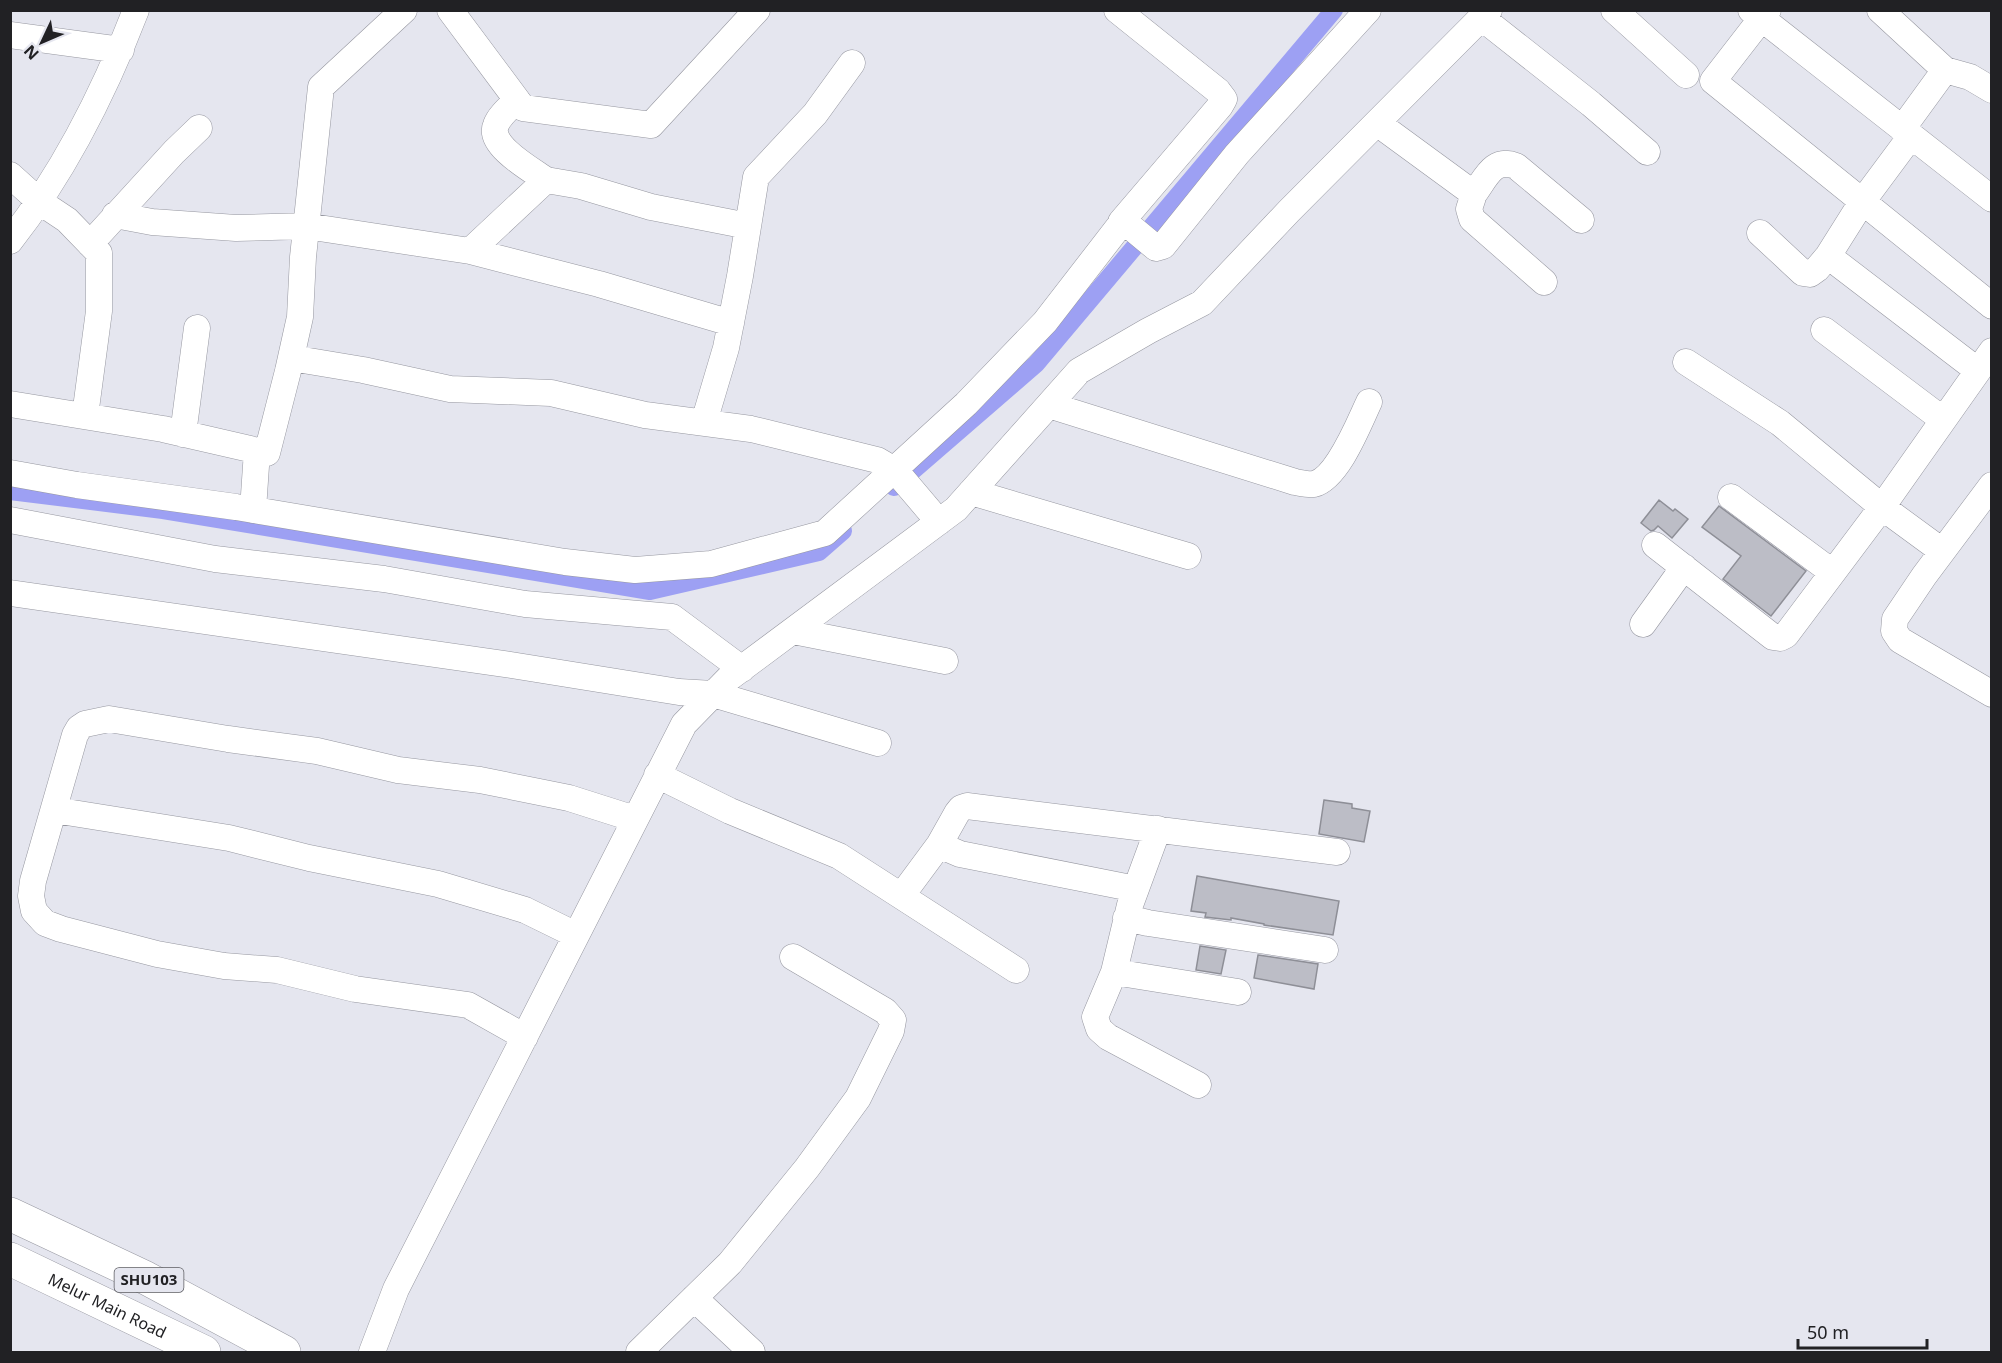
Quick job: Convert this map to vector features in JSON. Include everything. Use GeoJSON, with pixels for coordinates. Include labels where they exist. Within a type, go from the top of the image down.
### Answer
{"type":"FeatureCollection","features":[{"type":"Feature","properties":{"kind":"main road","name":"SHU103"},"geometry":{"type":"LineString","coordinates":[[10,1214],[146,1278],[284,1353]]}},
{"type":"Feature","properties":{"kind":"main road","name":"Melur Main Road"},"geometry":{"type":"LineString","coordinates":[[10,1259],[204,1353]]}},
{"type":"Feature","properties":{"kind":"street"},"geometry":{"type":"LineString","coordinates":[[10,241],[40,202],[83,131],[121,50],[136,10]]}},
{"type":"Feature","properties":{"kind":"street"},"geometry":{"type":"LineString","coordinates":[[10,404],[183,434],[267,453],[300,316],[306,226],[321,87],[404,10]]}},
{"type":"Feature","properties":{"kind":"street"},"geometry":{"type":"LineString","coordinates":[[450,10],[523,108],[651,125],[757,10]]}},
{"type":"Feature","properties":{"kind":"street"},"geometry":{"type":"LineString","coordinates":[[1117,10],[1218,91],[1224,99],[1121,222],[1156,248],[1163,246],[1237,154],[1368,10]]}},
{"type":"Feature","properties":{"kind":"street"},"geometry":{"type":"LineString","coordinates":[[1614,10],[1686,75]]}},
{"type":"Feature","properties":{"kind":"street"},"geometry":{"type":"LineString","coordinates":[[1880,10],[1945,70],[1970,77],[1992,90]]}},
{"type":"Feature","properties":{"kind":"street"},"geometry":{"type":"LineString","coordinates":[[1992,199],[1760,13],[1713,81],[1992,306]]}},
{"type":"Feature","properties":{"kind":"street"},"geometry":{"type":"LineString","coordinates":[[372,1353],[396,1289],[657,775],[684,723],[713,694],[742,669],[956,509],[1079,371],[1202,303],[1289,211],[1486,14],[1647,152]]}},
{"type":"Feature","properties":{"kind":"street"},"geometry":{"type":"LineString","coordinates":[[10,35],[121,50]]}},
{"type":"Feature","properties":{"kind":"street"},"geometry":{"type":"LineString","coordinates":[[704,422],[726,348],[756,177],[815,114],[852,63]]}},
{"type":"Feature","properties":{"kind":"street"},"geometry":{"type":"LineString","coordinates":[[1760,233],[1803,273],[1810,274],[1817,269],[1863,202],[1945,70]]}},
{"type":"Feature","properties":{"kind":"street"},"geometry":{"type":"LineString","coordinates":[[517,100],[496,123],[494,131],[496,141],[546,180],[581,186],[651,207],[748,226]]}},
{"type":"Feature","properties":{"kind":"street"},"geometry":{"type":"LineString","coordinates":[[1377,123],[1474,194]]}},
{"type":"Feature","properties":{"kind":"street"},"geometry":{"type":"LineString","coordinates":[[90,244],[199,128]]}},
{"type":"Feature","properties":{"kind":"street"},"geometry":{"type":"LineString","coordinates":[[1544,282],[1472,219],[1469,209],[1474,194],[1496,165],[1506,163],[1516,166],[1581,220]]}},
{"type":"Feature","properties":{"kind":"street"},"geometry":{"type":"LineString","coordinates":[[10,176],[40,202],[67,220],[99,253],[99,311],[85,416]]}},
{"type":"Feature","properties":{"kind":"street"},"geometry":{"type":"LineString","coordinates":[[470,251],[546,180]]}},
{"type":"Feature","properties":{"kind":"street"},"geometry":{"type":"LineString","coordinates":[[115,215],[153,222],[236,228],[306,226],[470,251],[599,284],[731,323]]}},
{"type":"Feature","properties":{"kind":"street"},"geometry":{"type":"LineString","coordinates":[[10,473],[253,510],[565,562],[635,570],[711,564],[825,532],[901,477],[966,404],[1136,233]]}},
{"type":"Feature","properties":{"kind":"street"},"geometry":{"type":"LineString","coordinates":[[1655,545],[1773,637],[1780,638],[1786,635],[1882,507],[1984,360],[1828,256]]}},
{"type":"Feature","properties":{"kind":"street"},"geometry":{"type":"LineString","coordinates":[[183,434],[197,328]]}},
{"type":"Feature","properties":{"kind":"street"},"geometry":{"type":"LineString","coordinates":[[1824,330],[1942,419]]}},
{"type":"Feature","properties":{"kind":"street"},"geometry":{"type":"LineString","coordinates":[[291,358],[363,370],[450,389],[551,393],[645,415],[752,429],[877,460],[901,477],[939,522]]}},
{"type":"Feature","properties":{"kind":"street"},"geometry":{"type":"LineString","coordinates":[[1686,362],[1780,423],[1882,507],[1942,551]]}},
{"type":"Feature","properties":{"kind":"street"},"geometry":{"type":"LineString","coordinates":[[1049,405],[1295,482],[1314,484],[1326,478],[1345,454],[1369,402]]}},
{"type":"Feature","properties":{"kind":"street"},"geometry":{"type":"LineString","coordinates":[[253,510],[257,451]]}},
{"type":"Feature","properties":{"kind":"street"},"geometry":{"type":"LineString","coordinates":[[1992,484],[1895,619],[1894,631],[1900,640],[1992,694]]}},
{"type":"Feature","properties":{"kind":"street"},"geometry":{"type":"LineString","coordinates":[[971,492],[1188,555]]}},
{"type":"Feature","properties":{"kind":"street"},"geometry":{"type":"LineString","coordinates":[[1731,497],[1832,572]]}},
{"type":"Feature","properties":{"kind":"street"},"geometry":{"type":"LineString","coordinates":[[10,520],[215,559],[384,579],[525,604],[672,617],[742,669]]}},
{"type":"Feature","properties":{"kind":"street"},"geometry":{"type":"LineString","coordinates":[[1643,624],[1684,567]]}},
{"type":"Feature","properties":{"kind":"street"},"geometry":{"type":"LineString","coordinates":[[10,593],[511,664],[680,692],[713,694],[878,743]]}},
{"type":"Feature","properties":{"kind":"street"},"geometry":{"type":"LineString","coordinates":[[793,631],[945,661]]}},
{"type":"Feature","properties":{"kind":"street"},"geometry":{"type":"LineString","coordinates":[[525,1037],[468,1005],[355,989],[277,970],[224,966],[157,954],[45,923],[31,905],[33,881],[75,735],[79,728],[95,721],[109,719],[317,751],[398,770],[480,780],[569,798],[635,819]]}},
{"type":"Feature","properties":{"kind":"street"},"geometry":{"type":"LineString","coordinates":[[657,775],[730,811],[839,856],[1016,970]]}},
{"type":"Feature","properties":{"kind":"street"},"geometry":{"type":"LineString","coordinates":[[902,895],[939,845],[957,813],[961,808],[967,806],[1337,852]]}},
{"type":"Feature","properties":{"kind":"street"},"geometry":{"type":"LineString","coordinates":[[54,810],[229,838],[309,858],[438,884],[525,910],[576,935]]}},
{"type":"Feature","properties":{"kind":"street"},"geometry":{"type":"LineString","coordinates":[[1158,830],[1126,918],[1114,972],[1095,1017],[1099,1029],[1108,1037],[1198,1085]]}},
{"type":"Feature","properties":{"kind":"street"},"geometry":{"type":"LineString","coordinates":[[939,845],[960,854],[1136,889]]}},
{"type":"Feature","properties":{"kind":"street"},"geometry":{"type":"LineString","coordinates":[[1126,918],[1325,950]]}},
{"type":"Feature","properties":{"kind":"street"},"geometry":{"type":"LineString","coordinates":[[639,1353],[729,1263],[807,1168],[858,1098],[891,1031],[893,1020],[885,1011],[793,957]]}},
{"type":"Feature","properties":{"kind":"street"},"geometry":{"type":"LineString","coordinates":[[1114,972],[1238,992]]}},
{"type":"Feature","properties":{"kind":"street"},"geometry":{"type":"LineString","coordinates":[[694,1298],[752,1353]]}},
{"type":"Feature","properties":{"kind":"building"},"geometry":{"type":"Polygon","coordinates":[[[1659,500],[1688,519],[1672,538],[1658,526],[1651,531],[1641,523],[1659,500]]]}},
{"type":"Feature","properties":{"kind":"building"},"geometry":{"type":"Polygon","coordinates":[[[1719,506],[1806,571],[1771,616],[1723,579],[1741,556],[1702,527],[1719,506]]]}},
{"type":"Feature","properties":{"kind":"building"},"geometry":{"type":"Polygon","coordinates":[[[1324,800],[1352,804],[1352,808],[1370,811],[1364,842],[1319,834],[1324,800]]]}},
{"type":"Feature","properties":{"kind":"building"},"geometry":{"type":"Polygon","coordinates":[[[1197,876],[1339,901],[1333,935],[1231,918],[1231,920],[1205,917],[1206,913],[1191,911],[1197,876]]]}},
{"type":"Feature","properties":{"kind":"building"},"geometry":{"type":"Polygon","coordinates":[[[1200,946],[1226,950],[1221,974],[1196,970],[1200,946]]]}},
{"type":"Feature","properties":{"kind":"building"},"geometry":{"type":"Polygon","coordinates":[[[1258,955],[1318,964],[1314,989],[1254,978],[1258,955]]]}},
{"type":"Feature","properties":{"kind":"waterway"},"geometry":{"type":"LineString","coordinates":[[894,487],[1036,364],[1334,10]]}},
{"type":"Feature","properties":{"kind":"waterway"},"geometry":{"type":"LineString","coordinates":[[10,491],[163,510],[650,591],[819,552],[843,531]]}}]}
